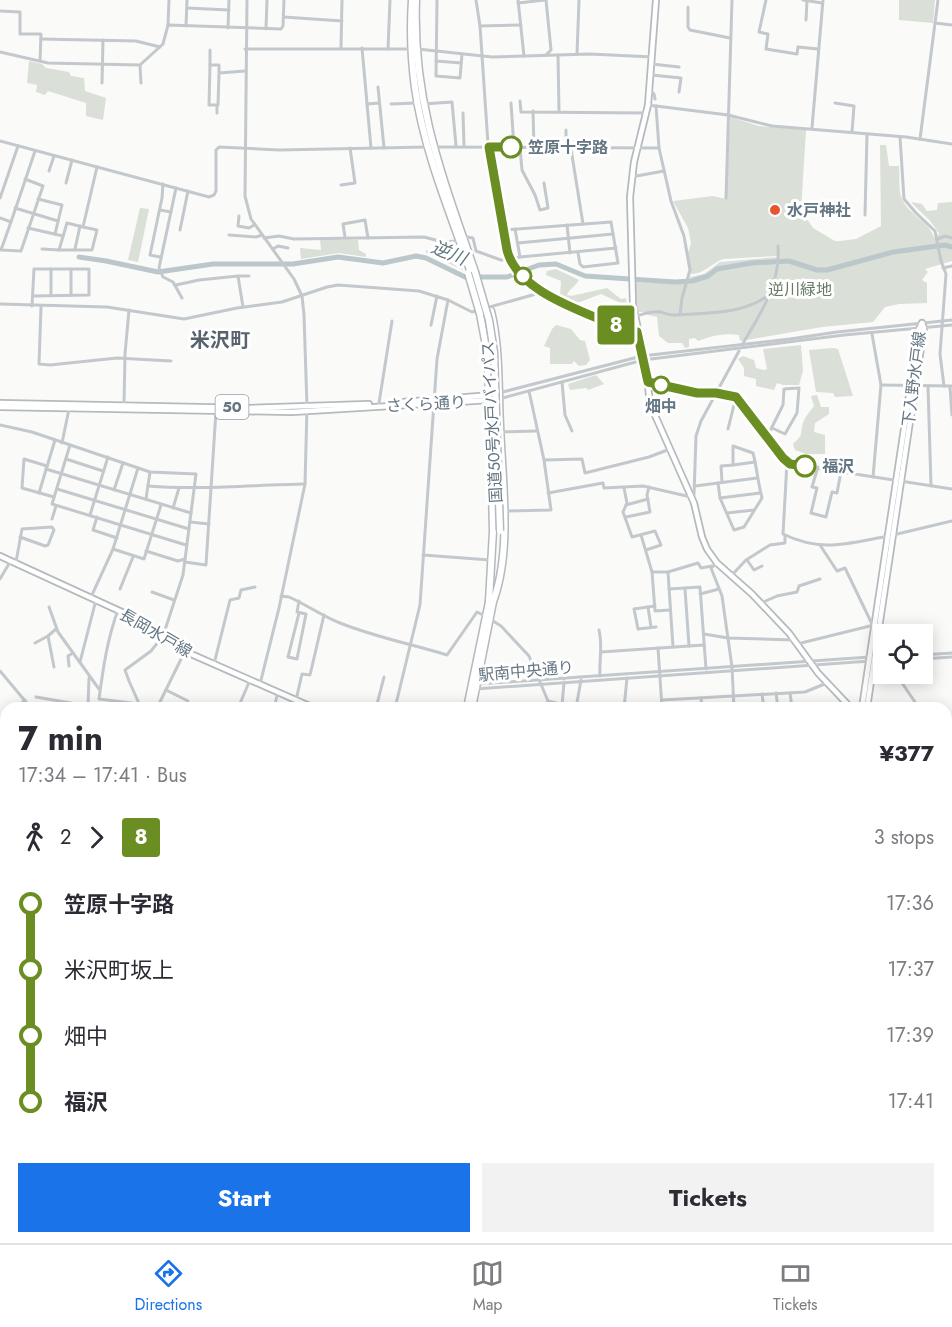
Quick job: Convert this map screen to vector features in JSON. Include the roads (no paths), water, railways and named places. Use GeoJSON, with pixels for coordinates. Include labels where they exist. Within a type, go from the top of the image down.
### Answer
{"type":"FeatureCollection","features":[{"type":"Feature","properties":{"kind":"highway","name":"国道50号水戸バイパス"},"geometry":{"type":"LineString","coordinates":[[412,0],[413,49],[420,103],[430,147],[489,320],[494,352],[498,531],[491,600],[473,702]]}},
{"type":"Feature","properties":{"kind":"highway","name":"国道50号水戸バイパス"},"geometry":{"type":"LineString","coordinates":[[413,49],[416,0]]}},
{"type":"Feature","properties":{"kind":"highway"},"geometry":{"type":"LineString","coordinates":[[450,207],[467,237],[487,351],[493,531],[491,600]]}},
{"type":"Feature","properties":{"kind":"highway"},"geometry":{"type":"LineString","coordinates":[[450,207],[457,241],[491,311],[497,347],[503,511],[502,557],[491,600]]}},
{"type":"Feature","properties":{"kind":"highway","name":"国道50号水戸バイパス"},"geometry":{"type":"LineString","coordinates":[[469,702],[475,687]]}},
{"type":"Feature","properties":{"kind":"main road"},"geometry":{"type":"LineString","coordinates":[[656,0],[648,105],[631,177],[631,284],[634,317],[648,382],[650,404],[692,497],[705,544],[714,565],[731,576],[761,603],[845,702]]}},
{"type":"Feature","properties":{"kind":"main road","name":"下入野水戸線"},"geometry":{"type":"LineString","coordinates":[[866,702],[921,327]]}},
{"type":"Feature","properties":{"kind":"main road","name":"さくら通り"},"geometry":{"type":"LineString","coordinates":[[0,405],[307,409],[499,396]]}},
{"type":"Feature","properties":{"kind":"main road","name":"さくら通り"},"geometry":{"type":"LineString","coordinates":[[307,409],[434,401]]}},
{"type":"Feature","properties":{"kind":"main road","name":"さくら通り"},"geometry":{"type":"LineString","coordinates":[[0,405],[69,409],[124,407]]}},
{"type":"Feature","properties":{"kind":"main road","name":"下入野水戸線"},"geometry":{"type":"LineString","coordinates":[[874,624],[890,536]]}},
{"type":"Feature","properties":{"kind":"main road","name":"長岡水戸線"},"geometry":{"type":"LineString","coordinates":[[0,556],[118,610],[185,651],[300,702]]}},
{"type":"Feature","properties":{"kind":"main road","name":"下入野水戸線"},"geometry":{"type":"LineString","coordinates":[[872,659],[873,642]]}},
{"type":"Feature","properties":{"kind":"street"},"geometry":{"type":"LineString","coordinates":[[0,52],[40,61],[140,65],[160,47],[168,25],[169,0]]}},
{"type":"Feature","properties":{"kind":"street"},"geometry":{"type":"LineString","coordinates":[[186,26],[188,0]]}},
{"type":"Feature","properties":{"kind":"street"},"geometry":{"type":"LineString","coordinates":[[228,28],[229,0]]}},
{"type":"Feature","properties":{"kind":"street"},"geometry":{"type":"LineString","coordinates":[[247,0],[244,71],[245,196],[254,225],[297,284],[302,296],[307,409],[305,484],[282,596],[260,684]]}},
{"type":"Feature","properties":{"kind":"street"},"geometry":{"type":"LineString","coordinates":[[266,29],[267,0]]}},
{"type":"Feature","properties":{"kind":"street"},"geometry":{"type":"LineString","coordinates":[[168,25],[282,29],[284,0]]}},
{"type":"Feature","properties":{"kind":"street"},"geometry":{"type":"LineString","coordinates":[[341,48],[342,0]]}},
{"type":"Feature","properties":{"kind":"street"},"geometry":{"type":"LineString","coordinates":[[388,49],[390,0]]}},
{"type":"Feature","properties":{"kind":"street"},"geometry":{"type":"LineString","coordinates":[[437,0],[436,76],[460,78],[462,54]]}},
{"type":"Feature","properties":{"kind":"street"},"geometry":{"type":"LineString","coordinates":[[476,0],[483,57],[489,147],[510,260],[516,270],[543,292],[587,315],[627,331],[637,332]]}},
{"type":"Feature","properties":{"kind":"street"},"geometry":{"type":"LineString","coordinates":[[524,56],[518,2],[545,0],[551,51],[546,56]]}},
{"type":"Feature","properties":{"kind":"street"},"geometry":{"type":"LineString","coordinates":[[577,54],[579,0]]}},
{"type":"Feature","properties":{"kind":"street"},"geometry":{"type":"LineString","coordinates":[[726,198],[732,0]]}},
{"type":"Feature","properties":{"kind":"street"},"geometry":{"type":"LineString","coordinates":[[766,0],[759,32],[768,34],[766,49],[797,54],[798,46],[818,49]]}},
{"type":"Feature","properties":{"kind":"street"},"geometry":{"type":"LineString","coordinates":[[806,20],[805,0],[823,2],[812,128]]}},
{"type":"Feature","properties":{"kind":"street"},"geometry":{"type":"LineString","coordinates":[[920,139],[938,0]]}},
{"type":"Feature","properties":{"kind":"street"},"geometry":{"type":"LineString","coordinates":[[688,7],[690,30],[730,38]]}},
{"type":"Feature","properties":{"kind":"street"},"geometry":{"type":"LineString","coordinates":[[187,8],[229,10]]}},
{"type":"Feature","properties":{"kind":"street"},"geometry":{"type":"LineString","coordinates":[[0,11],[21,12],[20,34],[41,34],[40,61]]}},
{"type":"Feature","properties":{"kind":"street"},"geometry":{"type":"LineString","coordinates":[[283,17],[342,21]]}},
{"type":"Feature","properties":{"kind":"street"},"geometry":{"type":"LineString","coordinates":[[935,23],[952,25]]}},
{"type":"Feature","properties":{"kind":"street"},"geometry":{"type":"LineString","coordinates":[[480,26],[521,25]]}},
{"type":"Feature","properties":{"kind":"street"},"geometry":{"type":"LineString","coordinates":[[41,39],[136,41],[160,47]]}},
{"type":"Feature","properties":{"kind":"street"},"geometry":{"type":"LineString","coordinates":[[102,83],[103,40]]}},
{"type":"Feature","properties":{"kind":"street"},"geometry":{"type":"LineString","coordinates":[[362,48],[370,148]]}},
{"type":"Feature","properties":{"kind":"street"},"geometry":{"type":"LineString","coordinates":[[245,49],[413,49],[483,57],[577,54],[653,57]]}},
{"type":"Feature","properties":{"kind":"street"},"geometry":{"type":"LineString","coordinates":[[210,50],[209,105],[217,105]]}},
{"type":"Feature","properties":{"kind":"street"},"geometry":{"type":"LineString","coordinates":[[558,55],[559,111]]}},
{"type":"Feature","properties":{"kind":"street"},"geometry":{"type":"LineString","coordinates":[[435,61],[461,63]]}},
{"type":"Feature","properties":{"kind":"street"},"geometry":{"type":"LineString","coordinates":[[652,64],[680,67]]}},
{"type":"Feature","properties":{"kind":"street"},"geometry":{"type":"LineString","coordinates":[[140,65],[141,83]]}},
{"type":"Feature","properties":{"kind":"street"},"geometry":{"type":"LineString","coordinates":[[210,65],[219,65],[217,114]]}},
{"type":"Feature","properties":{"kind":"street"},"geometry":{"type":"LineString","coordinates":[[219,73],[244,71]]}},
{"type":"Feature","properties":{"kind":"street"},"geometry":{"type":"LineString","coordinates":[[652,75],[681,78],[679,92]]}},
{"type":"Feature","properties":{"kind":"street"},"geometry":{"type":"LineString","coordinates":[[378,87],[384,148]]}},
{"type":"Feature","properties":{"kind":"street"},"geometry":{"type":"LineString","coordinates":[[650,90],[655,99]]}},
{"type":"Feature","properties":{"kind":"street"},"geometry":{"type":"LineString","coordinates":[[520,101],[521,112],[646,113]]}},
{"type":"Feature","properties":{"kind":"street"},"geometry":{"type":"LineString","coordinates":[[391,104],[452,102],[456,146]]}},
{"type":"Feature","properties":{"kind":"street"},"geometry":{"type":"LineString","coordinates":[[366,104],[379,103]]}},
{"type":"Feature","properties":{"kind":"street"},"geometry":{"type":"LineString","coordinates":[[511,103],[514,147]]}},
{"type":"Feature","properties":{"kind":"street"},"geometry":{"type":"LineString","coordinates":[[835,103],[855,106],[852,132]]}},
{"type":"Feature","properties":{"kind":"street"},"geometry":{"type":"LineString","coordinates":[[648,105],[728,115],[763,124],[952,144]]}},
{"type":"Feature","properties":{"kind":"street"},"geometry":{"type":"LineString","coordinates":[[656,106],[659,148],[671,201],[684,236],[690,270],[680,314]]}},
{"type":"Feature","properties":{"kind":"street"},"geometry":{"type":"LineString","coordinates":[[532,111],[534,148]]}},
{"type":"Feature","properties":{"kind":"street"},"geometry":{"type":"LineString","coordinates":[[463,112],[465,146]]}},
{"type":"Feature","properties":{"kind":"street"},"geometry":{"type":"LineString","coordinates":[[566,130],[583,224]]}},
{"type":"Feature","properties":{"kind":"street"},"geometry":{"type":"LineString","coordinates":[[865,214],[867,134]]}},
{"type":"Feature","properties":{"kind":"street"},"geometry":{"type":"LineString","coordinates":[[900,137],[904,199],[933,228],[947,279],[940,354],[945,386]]}},
{"type":"Feature","properties":{"kind":"street"},"geometry":{"type":"LineString","coordinates":[[0,141],[209,197],[213,196],[217,185],[218,147],[659,148]]}},
{"type":"Feature","properties":{"kind":"street"},"geometry":{"type":"LineString","coordinates":[[0,198],[18,146]]}},
{"type":"Feature","properties":{"kind":"street"},"geometry":{"type":"LineString","coordinates":[[341,185],[355,183],[350,148]]}},
{"type":"Feature","properties":{"kind":"street"},"geometry":{"type":"LineString","coordinates":[[520,148],[522,170],[540,210],[548,208],[544,183]]}},
{"type":"Feature","properties":{"kind":"street"},"geometry":{"type":"LineString","coordinates":[[25,179],[43,186],[21,250],[1,250],[15,208],[25,179],[35,151]]}},
{"type":"Feature","properties":{"kind":"street"},"geometry":{"type":"LineString","coordinates":[[49,171],[54,156]]}},
{"type":"Feature","properties":{"kind":"street"},"geometry":{"type":"LineString","coordinates":[[66,183],[72,160]]}},
{"type":"Feature","properties":{"kind":"street"},"geometry":{"type":"LineString","coordinates":[[75,249],[97,167]]}},
{"type":"Feature","properties":{"kind":"street"},"geometry":{"type":"LineString","coordinates":[[631,177],[664,171]]}},
{"type":"Feature","properties":{"kind":"street"},"geometry":{"type":"LineString","coordinates":[[161,257],[150,255],[163,184]]}},
{"type":"Feature","properties":{"kind":"street"},"geometry":{"type":"LineString","coordinates":[[176,188],[159,268],[162,276],[175,285],[182,298]]}},
{"type":"Feature","properties":{"kind":"street"},"geometry":{"type":"LineString","coordinates":[[180,230],[188,191]]}},
{"type":"Feature","properties":{"kind":"street"},"geometry":{"type":"LineString","coordinates":[[38,199],[62,205],[55,234]]}},
{"type":"Feature","properties":{"kind":"street"},"geometry":{"type":"LineString","coordinates":[[15,208],[58,221]]}},
{"type":"Feature","properties":{"kind":"street"},"geometry":{"type":"LineString","coordinates":[[160,210],[171,212]]}},
{"type":"Feature","properties":{"kind":"street"},"geometry":{"type":"LineString","coordinates":[[238,216],[238,226],[249,228],[254,225]]}},
{"type":"Feature","properties":{"kind":"street"},"geometry":{"type":"LineString","coordinates":[[0,218],[11,222]]}},
{"type":"Feature","properties":{"kind":"street"},"geometry":{"type":"LineString","coordinates":[[345,238],[343,224],[365,220],[368,238]]}},
{"type":"Feature","properties":{"kind":"street"},"geometry":{"type":"LineString","coordinates":[[503,230],[611,222],[618,263],[583,267],[580,264],[578,253]]}},
{"type":"Feature","properties":{"kind":"street"},"geometry":{"type":"LineString","coordinates":[[42,249],[60,250],[75,249],[92,250],[97,230],[67,223],[60,250]]}},
{"type":"Feature","properties":{"kind":"street"},"geometry":{"type":"LineString","coordinates":[[567,225],[570,253]]}},
{"type":"Feature","properties":{"kind":"street"},"geometry":{"type":"LineString","coordinates":[[28,228],[63,236]]}},
{"type":"Feature","properties":{"kind":"street"},"geometry":{"type":"LineString","coordinates":[[515,229],[520,257]]}},
{"type":"Feature","properties":{"kind":"street"},"geometry":{"type":"LineString","coordinates":[[518,243],[613,234]]}},
{"type":"Feature","properties":{"kind":"street"},"geometry":{"type":"LineString","coordinates":[[229,235],[279,236],[294,239],[424,237],[443,242],[457,241]]}},
{"type":"Feature","properties":{"kind":"street"},"geometry":{"type":"LineString","coordinates":[[938,240],[945,236],[952,238]]}},
{"type":"Feature","properties":{"kind":"street"},"geometry":{"type":"LineString","coordinates":[[467,237],[473,238],[476,250],[501,260],[616,248]]}},
{"type":"Feature","properties":{"kind":"street"},"geometry":{"type":"LineString","coordinates":[[273,249],[278,246],[288,248]]}},
{"type":"Feature","properties":{"kind":"street"},"geometry":{"type":"LineString","coordinates":[[548,493],[603,483],[604,488],[638,485],[692,497],[694,495],[696,436],[716,393],[770,294],[777,266],[778,246]]}},
{"type":"Feature","properties":{"kind":"street"},"geometry":{"type":"LineString","coordinates":[[943,268],[952,266]]}},
{"type":"Feature","properties":{"kind":"street"},"geometry":{"type":"LineString","coordinates":[[71,268],[71,295]]}},
{"type":"Feature","properties":{"kind":"street"},"geometry":{"type":"LineString","coordinates":[[32,306],[34,269],[89,269],[88,295],[33,296]]}},
{"type":"Feature","properties":{"kind":"street"},"geometry":{"type":"LineString","coordinates":[[51,269],[51,296]]}},
{"type":"Feature","properties":{"kind":"street"},"geometry":{"type":"LineString","coordinates":[[238,276],[243,307]]}},
{"type":"Feature","properties":{"kind":"street"},"geometry":{"type":"LineString","coordinates":[[175,285],[199,280],[249,276]]}},
{"type":"Feature","properties":{"kind":"street"},"geometry":{"type":"LineString","coordinates":[[0,304],[96,306],[184,319],[243,307],[277,303],[338,285],[412,290],[437,296],[476,312],[543,292]]}},
{"type":"Feature","properties":{"kind":"street"},"geometry":{"type":"LineString","coordinates":[[634,317],[652,312],[668,315],[705,314],[750,306],[770,294]]}},
{"type":"Feature","properties":{"kind":"street"},"geometry":{"type":"LineString","coordinates":[[431,325],[437,296]]}},
{"type":"Feature","properties":{"kind":"street"},"geometry":{"type":"LineString","coordinates":[[397,702],[420,605],[434,401],[438,359],[448,300]]}},
{"type":"Feature","properties":{"kind":"street"},"geometry":{"type":"LineString","coordinates":[[41,306],[39,364],[125,358],[171,361]]}},
{"type":"Feature","properties":{"kind":"street"},"geometry":{"type":"LineString","coordinates":[[124,407],[129,310]]}},
{"type":"Feature","properties":{"kind":"street"},"geometry":{"type":"LineString","coordinates":[[379,403],[392,321]]}},
{"type":"Feature","properties":{"kind":"street","name":"さくら通り"},"geometry":{"type":"LineString","coordinates":[[499,396],[529,391],[643,358],[739,350],[952,323]]}},
{"type":"Feature","properties":{"kind":"street","name":"さくら通り"},"geometry":{"type":"LineString","coordinates":[[499,396],[643,358],[819,334],[921,327]]}},
{"type":"Feature","properties":{"kind":"street"},"geometry":{"type":"LineString","coordinates":[[872,334],[881,385],[873,477]]}},
{"type":"Feature","properties":{"kind":"street"},"geometry":{"type":"LineString","coordinates":[[562,382],[565,415],[572,431]]}},
{"type":"Feature","properties":{"kind":"street"},"geometry":{"type":"LineString","coordinates":[[648,382],[697,393],[716,393],[736,397],[787,462],[785,543],[770,545],[747,560],[731,576]]}},
{"type":"Feature","properties":{"kind":"street"},"geometry":{"type":"LineString","coordinates":[[881,385],[951,386],[952,416]]}},
{"type":"Feature","properties":{"kind":"street"},"geometry":{"type":"LineString","coordinates":[[928,386],[931,486]]}},
{"type":"Feature","properties":{"kind":"street"},"geometry":{"type":"LineString","coordinates":[[767,437],[783,405],[784,388],[799,388],[797,413],[786,434],[772,428]]}},
{"type":"Feature","properties":{"kind":"street"},"geometry":{"type":"LineString","coordinates":[[503,511],[551,510],[544,460],[529,391]]}},
{"type":"Feature","properties":{"kind":"street"},"geometry":{"type":"LineString","coordinates":[[728,429],[736,397]]}},
{"type":"Feature","properties":{"kind":"street"},"geometry":{"type":"LineString","coordinates":[[62,443],[69,409]]}},
{"type":"Feature","properties":{"kind":"street"},"geometry":{"type":"LineString","coordinates":[[146,551],[178,561],[185,560],[206,565],[216,409]]}},
{"type":"Feature","properties":{"kind":"street"},"geometry":{"type":"LineString","coordinates":[[0,425],[32,432],[150,472],[196,474],[183,574],[163,636],[151,651],[125,670],[138,702]]}},
{"type":"Feature","properties":{"kind":"street"},"geometry":{"type":"LineString","coordinates":[[500,432],[537,431]]}},
{"type":"Feature","properties":{"kind":"street"},"geometry":{"type":"LineString","coordinates":[[39,493],[55,440]]}},
{"type":"Feature","properties":{"kind":"street"},"geometry":{"type":"LineString","coordinates":[[70,446],[52,504],[187,545]]}},
{"type":"Feature","properties":{"kind":"street"},"geometry":{"type":"LineString","coordinates":[[733,465],[733,446],[753,453],[755,462],[757,478],[762,498],[744,527],[734,530],[720,498],[721,466],[733,465],[755,462]]}},
{"type":"Feature","properties":{"kind":"street"},"geometry":{"type":"LineString","coordinates":[[544,460],[582,459],[585,472],[649,457],[670,449]]}},
{"type":"Feature","properties":{"kind":"street"},"geometry":{"type":"LineString","coordinates":[[90,515],[108,457]]}},
{"type":"Feature","properties":{"kind":"street"},"geometry":{"type":"LineString","coordinates":[[54,497],[22,488],[24,459],[61,474],[191,513]]}},
{"type":"Feature","properties":{"kind":"street"},"geometry":{"type":"LineString","coordinates":[[66,459],[104,471]]}},
{"type":"Feature","properties":{"kind":"street"},"geometry":{"type":"LineString","coordinates":[[787,462],[952,489]]}},
{"type":"Feature","properties":{"kind":"street"},"geometry":{"type":"LineString","coordinates":[[114,490],[123,463]]}},
{"type":"Feature","properties":{"kind":"street"},"geometry":{"type":"LineString","coordinates":[[818,467],[812,487],[817,488],[811,513],[826,517],[832,492],[837,493],[841,471]]}},
{"type":"Feature","properties":{"kind":"street"},"geometry":{"type":"LineString","coordinates":[[80,663],[93,598],[117,538],[138,468]]}},
{"type":"Feature","properties":{"kind":"street"},"geometry":{"type":"LineString","coordinates":[[146,500],[150,472]]}},
{"type":"Feature","properties":{"kind":"street"},"geometry":{"type":"LineString","coordinates":[[695,486],[757,478]]}},
{"type":"Feature","properties":{"kind":"street"},"geometry":{"type":"LineString","coordinates":[[148,486],[211,489],[305,484]]}},
{"type":"Feature","properties":{"kind":"street"},"geometry":{"type":"LineString","coordinates":[[626,517],[650,512],[649,487]]}},
{"type":"Feature","properties":{"kind":"street"},"geometry":{"type":"LineString","coordinates":[[173,508],[179,488]]}},
{"type":"Feature","properties":{"kind":"street"},"geometry":{"type":"LineString","coordinates":[[624,488],[626,505],[623,512],[632,537],[655,531],[661,545],[646,550]]}},
{"type":"Feature","properties":{"kind":"street"},"geometry":{"type":"LineString","coordinates":[[57,489],[189,529]]}},
{"type":"Feature","properties":{"kind":"street"},"geometry":{"type":"LineString","coordinates":[[720,498],[760,493]]}},
{"type":"Feature","properties":{"kind":"street"},"geometry":{"type":"LineString","coordinates":[[626,505],[648,499]]}},
{"type":"Feature","properties":{"kind":"street"},"geometry":{"type":"LineString","coordinates":[[113,549],[144,559],[161,505]]}},
{"type":"Feature","properties":{"kind":"street"},"geometry":{"type":"LineString","coordinates":[[52,519],[56,506]]}},
{"type":"Feature","properties":{"kind":"street"},"geometry":{"type":"LineString","coordinates":[[727,513],[754,510]]}},
{"type":"Feature","properties":{"kind":"street"},"geometry":{"type":"LineString","coordinates":[[97,517],[93,530],[117,538]]}},
{"type":"Feature","properties":{"kind":"street"},"geometry":{"type":"LineString","coordinates":[[785,535],[802,543],[843,544],[890,536],[952,520]]}},
{"type":"Feature","properties":{"kind":"street"},"geometry":{"type":"LineString","coordinates":[[190,522],[209,525]]}},
{"type":"Feature","properties":{"kind":"street"},"geometry":{"type":"LineString","coordinates":[[0,579],[13,561],[22,529],[52,527],[54,530],[48,545],[45,546],[20,537]]}},
{"type":"Feature","properties":{"kind":"street"},"geometry":{"type":"LineString","coordinates":[[641,535],[652,572],[656,611],[670,610]]}},
{"type":"Feature","properties":{"kind":"street"},"geometry":{"type":"LineString","coordinates":[[820,545],[837,571],[845,568],[873,624]]}},
{"type":"Feature","properties":{"kind":"street"},"geometry":{"type":"LineString","coordinates":[[423,555],[491,560]]}},
{"type":"Feature","properties":{"kind":"street"},"geometry":{"type":"LineString","coordinates":[[120,589],[133,557]]}},
{"type":"Feature","properties":{"kind":"street"},"geometry":{"type":"LineString","coordinates":[[747,560],[754,570],[762,566]]}},
{"type":"Feature","properties":{"kind":"street"},"geometry":{"type":"LineString","coordinates":[[652,572],[668,572],[698,563],[701,568],[714,565],[722,596],[728,638],[734,702]]}},
{"type":"Feature","properties":{"kind":"street"},"geometry":{"type":"LineString","coordinates":[[668,572],[673,647]]}},
{"type":"Feature","properties":{"kind":"street"},"geometry":{"type":"LineString","coordinates":[[761,603],[777,596],[797,592],[799,586],[820,579]]}},
{"type":"Feature","properties":{"kind":"street"},"geometry":{"type":"LineString","coordinates":[[669,590],[700,587],[706,669]]}},
{"type":"Feature","properties":{"kind":"street"},"geometry":{"type":"LineString","coordinates":[[214,664],[230,600],[239,598],[241,590],[255,588]]}},
{"type":"Feature","properties":{"kind":"street"},"geometry":{"type":"LineString","coordinates":[[685,589],[689,646]]}},
{"type":"Feature","properties":{"kind":"street"},"geometry":{"type":"LineString","coordinates":[[700,594],[719,589]]}},
{"type":"Feature","properties":{"kind":"street"},"geometry":{"type":"LineString","coordinates":[[152,592],[174,600]]}},
{"type":"Feature","properties":{"kind":"street"},"geometry":{"type":"LineString","coordinates":[[282,596],[299,601],[324,615],[378,636],[447,655],[477,612],[501,626],[515,639],[533,663],[548,701],[552,702]]}},
{"type":"Feature","properties":{"kind":"street"},"geometry":{"type":"LineString","coordinates":[[299,601],[297,612],[299,613],[288,657],[297,659],[306,614],[299,613]]}},
{"type":"Feature","properties":{"kind":"street"},"geometry":{"type":"LineString","coordinates":[[655,606],[634,609],[638,628],[656,627]]}},
{"type":"Feature","properties":{"kind":"street"},"geometry":{"type":"LineString","coordinates":[[49,607],[56,629],[99,689]]}},
{"type":"Feature","properties":{"kind":"street"},"geometry":{"type":"LineString","coordinates":[[648,607],[651,627]]}},
{"type":"Feature","properties":{"kind":"street"},"geometry":{"type":"LineString","coordinates":[[117,702],[99,699],[99,689],[108,639],[118,610]]}},
{"type":"Feature","properties":{"kind":"street"},"geometry":{"type":"LineString","coordinates":[[296,700],[302,674],[310,675],[324,615]]}},
{"type":"Feature","properties":{"kind":"street"},"geometry":{"type":"LineString","coordinates":[[703,634],[728,638],[796,642],[873,625]]}},
{"type":"Feature","properties":{"kind":"street"},"geometry":{"type":"LineString","coordinates":[[35,643],[56,629]]}},
{"type":"Feature","properties":{"kind":"street"},"geometry":{"type":"LineString","coordinates":[[599,630],[602,644],[599,663],[600,676]]}},
{"type":"Feature","properties":{"kind":"street"},"geometry":{"type":"LineString","coordinates":[[48,636],[54,667]]}},
{"type":"Feature","properties":{"kind":"street"},"geometry":{"type":"LineString","coordinates":[[601,652],[704,645]]}},
{"type":"Feature","properties":{"kind":"street"},"geometry":{"type":"LineString","coordinates":[[658,648],[662,700],[790,693],[811,690],[827,683]]}},
{"type":"Feature","properties":{"kind":"street"},"geometry":{"type":"LineString","coordinates":[[161,702],[185,651]]}},
{"type":"Feature","properties":{"kind":"street"},"geometry":{"type":"LineString","coordinates":[[69,666],[68,656],[73,653]]}},
{"type":"Feature","properties":{"kind":"street"},"geometry":{"type":"LineString","coordinates":[[933,656],[952,655]]}},
{"type":"Feature","properties":{"kind":"street","name":"駅南中央通り"},"geometry":{"type":"LineString","coordinates":[[581,680],[600,676],[872,659]]}},
{"type":"Feature","properties":{"kind":"street"},"geometry":{"type":"LineString","coordinates":[[533,663],[563,660],[562,702]]}},
{"type":"Feature","properties":{"kind":"street","name":"駅南中央通り"},"geometry":{"type":"LineString","coordinates":[[475,687],[627,678],[706,669],[732,669]]}},
{"type":"Feature","properties":{"kind":"street"},"geometry":{"type":"LineString","coordinates":[[0,670],[25,700],[23,702]]}},
{"type":"Feature","properties":{"kind":"street"},"geometry":{"type":"LineString","coordinates":[[88,702],[89,676]]}},
{"type":"Feature","properties":{"kind":"street"},"geometry":{"type":"LineString","coordinates":[[378,702],[384,677]]}},
{"type":"Feature","properties":{"kind":"street"},"geometry":{"type":"LineString","coordinates":[[625,702],[627,678]]}},
{"type":"Feature","properties":{"kind":"street"},"geometry":{"type":"LineString","coordinates":[[241,702],[250,680]]}},
{"type":"Feature","properties":{"kind":"street"},"geometry":{"type":"LineString","coordinates":[[577,702],[581,680]]}},
{"type":"Feature","properties":{"kind":"street"},"geometry":{"type":"LineString","coordinates":[[903,684],[915,702]]}},
{"type":"Feature","properties":{"kind":"street"},"geometry":{"type":"LineString","coordinates":[[166,690],[188,701]]}},
{"type":"Feature","properties":{"kind":"street"},"geometry":{"type":"LineString","coordinates":[[276,702],[279,692]]}},
{"type":"Feature","properties":{"kind":"street"},"geometry":{"type":"LineString","coordinates":[[776,693],[777,702]]}},
{"type":"Feature","properties":{"kind":"street"},"geometry":{"type":"LineString","coordinates":[[790,693],[791,702]]}},
{"type":"Feature","properties":{"kind":"street"},"geometry":{"type":"LineString","coordinates":[[762,694],[763,702]]}},
{"type":"Feature","properties":{"kind":"street"},"geometry":{"type":"LineString","coordinates":[[36,697],[65,702]]}},
{"type":"Feature","properties":{"kind":"street"},"geometry":{"type":"LineString","coordinates":[[701,698],[701,702]]}},
{"type":"Feature","properties":{"kind":"waterway","name":"逆川"},"geometry":{"type":"LineString","coordinates":[[79,257],[158,272],[213,264],[293,264],[338,257],[383,263],[416,256],[426,258],[465,277],[507,277],[539,265],[556,264],[585,276],[675,282],[692,281],[708,276],[717,269],[752,263],[789,261],[817,270],[827,270],[893,252],[945,245],[952,247]]}},
{"type":"Feature","properties":{"kind":"place","name":"笠原十字路"},"geometry":{"type":"Point","coordinates":[511,147]}},
{"type":"Feature","properties":{"kind":"place","name":"水戸神社"},"geometry":{"type":"Point","coordinates":[775,210]}},
{"type":"Feature","properties":{"kind":"place","name":"畑中"},"geometry":{"type":"Point","coordinates":[661,385]}},
{"type":"Feature","properties":{"kind":"place","name":"福沢"},"geometry":{"type":"Point","coordinates":[805,466]}},
{"type":"Feature","properties":{"kind":"district","name":"米沢町"},"geometry":{"type":"Point","coordinates":[220,340]}},
{"type":"Feature","properties":{"kind":"park label","name":"逆川緑地"},"geometry":{"type":"Point","coordinates":[800,289]}}]}
